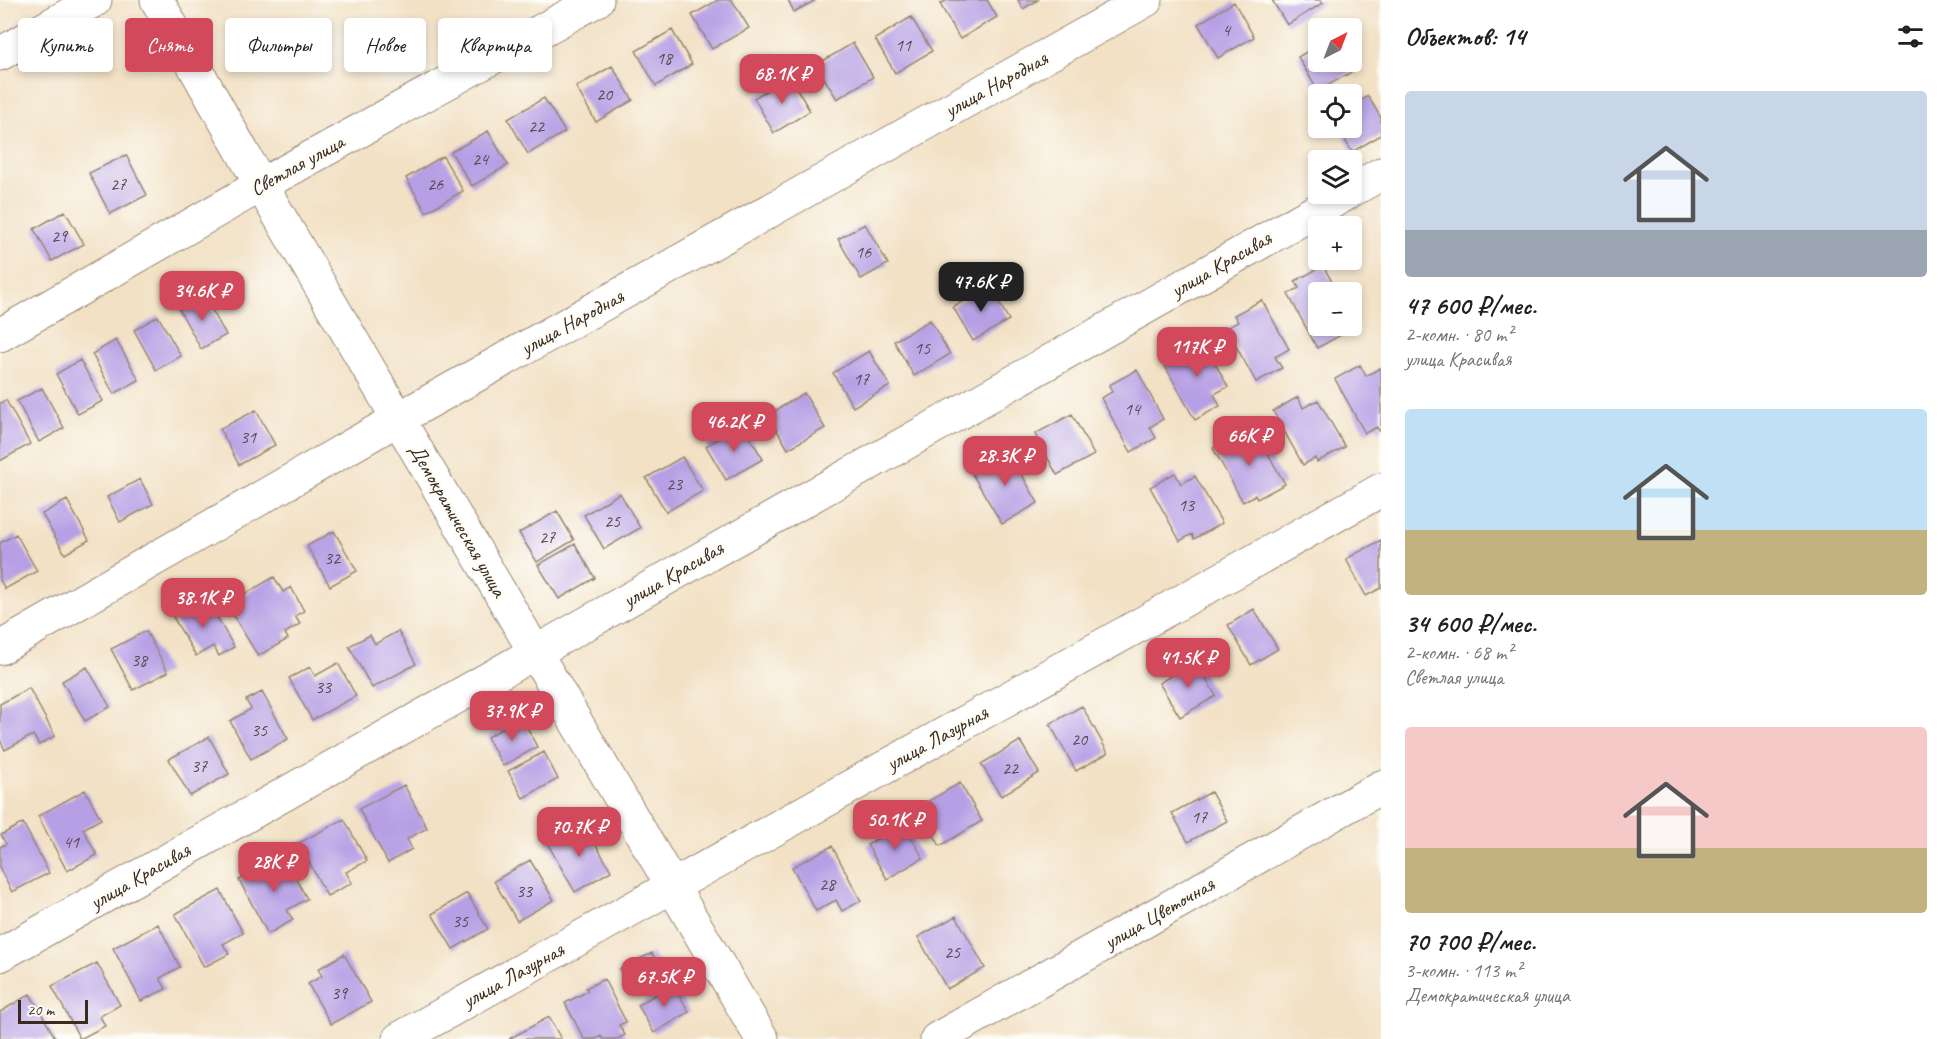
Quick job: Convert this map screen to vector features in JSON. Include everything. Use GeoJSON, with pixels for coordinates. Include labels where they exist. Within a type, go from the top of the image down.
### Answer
{"type":"FeatureCollection","features":[{"type":"Feature","properties":{"kind":"street"},"geometry":{"type":"LineString","coordinates":[[0,54],[95,0]]}},
{"type":"Feature","properties":{"kind":"street","name":"Демократическая улица"},"geometry":{"type":"LineString","coordinates":[[157,0],[261,185],[762,1039]]}},
{"type":"Feature","properties":{"kind":"street","name":"Светлая улица"},"geometry":{"type":"LineString","coordinates":[[0,334],[261,185],[597,0]]}},
{"type":"Feature","properties":{"kind":"street","name":"улица Народная"},"geometry":{"type":"LineString","coordinates":[[0,648],[398,419],[1146,0]]}},
{"type":"Feature","properties":{"kind":"street"},"geometry":{"type":"LineString","coordinates":[[1362,184],[1381,174]]}},
{"type":"Feature","properties":{"kind":"street","name":"улица Красивая"},"geometry":{"type":"LineString","coordinates":[[0,956],[1328,204]]}},
{"type":"Feature","properties":{"kind":"street","name":"улица Лазурная"},"geometry":{"type":"LineString","coordinates":[[399,1039],[1381,490]]}},
{"type":"Feature","properties":{"kind":"street","name":"улица Цветочная"},"geometry":{"type":"LineString","coordinates":[[937,1039],[1381,788]]}},
{"type":"Feature","properties":{"kind":"building"},"geometry":{"type":"Polygon","coordinates":[[[718,0],[732,0],[749,28],[712,49],[692,15],[718,0]]]}},
{"type":"Feature","properties":{"kind":"building"},"geometry":{"type":"Polygon","coordinates":[[[788,0],[816,0],[794,12],[788,0]]]}},
{"type":"Feature","properties":{"kind":"building"},"geometry":{"type":"Polygon","coordinates":[[[947,0],[987,0],[997,17],[960,39],[940,4],[947,0]]]}},
{"type":"Feature","properties":{"kind":"building"},"geometry":{"type":"Polygon","coordinates":[[[1018,0],[1038,0],[1023,9],[1018,0]]]}},
{"type":"Feature","properties":{"kind":"building"},"geometry":{"type":"Polygon","coordinates":[[[1272,0],[1321,0],[1323,3],[1287,25],[1272,0]]]}},
{"type":"Feature","properties":{"kind":"building"},"geometry":{"type":"Polygon","coordinates":[[[1234,2],[1254,37],[1218,58],[1198,24],[1234,2]]]}},
{"type":"Feature","properties":{"kind":"building"},"geometry":{"type":"Polygon","coordinates":[[[911,17],[932,51],[895,73],[875,39],[911,17]]]}},
{"type":"Feature","properties":{"kind":"building"},"geometry":{"type":"Polygon","coordinates":[[[672,30],[692,64],[656,86],[636,51],[672,30]]]}},
{"type":"Feature","properties":{"kind":"building"},"geometry":{"type":"Polygon","coordinates":[[[853,43],[873,77],[837,99],[816,65],[853,43]]]}},
{"type":"Feature","properties":{"kind":"building"},"geometry":{"type":"Polygon","coordinates":[[[1308,51],[1308,72],[1351,72],[1330,84],[1314,84],[1298,57],[1308,51]]]}},
{"type":"Feature","properties":{"kind":"building"},"geometry":{"type":"Polygon","coordinates":[[[612,66],[633,100],[596,122],[576,87],[612,66]]]}},
{"type":"Feature","properties":{"kind":"building"},"geometry":{"type":"Polygon","coordinates":[[[790,77],[810,111],[774,133],[754,98],[790,77]]]}},
{"type":"Feature","properties":{"kind":"building"},"geometry":{"type":"Polygon","coordinates":[[[1368,96],[1381,118],[1381,135],[1355,150],[1351,150],[1344,138],[1362,138],[1362,100],[1368,96]]]}},
{"type":"Feature","properties":{"kind":"building"},"geometry":{"type":"Polygon","coordinates":[[[544,98],[565,132],[528,154],[508,119],[544,98]]]}},
{"type":"Feature","properties":{"kind":"building"},"geometry":{"type":"Polygon","coordinates":[[[488,131],[508,165],[472,186],[451,152],[488,131]]]}},
{"type":"Feature","properties":{"kind":"building"},"geometry":{"type":"Polygon","coordinates":[[[126,155],[147,195],[110,214],[89,173],[126,155]]]}},
{"type":"Feature","properties":{"kind":"building"},"geometry":{"type":"Polygon","coordinates":[[[443,156],[463,191],[426,212],[406,178],[443,156]]]}},
{"type":"Feature","properties":{"kind":"building"},"geometry":{"type":"Polygon","coordinates":[[[65,211],[84,244],[52,261],[34,229],[65,211]]]}},
{"type":"Feature","properties":{"kind":"building"},"geometry":{"type":"Polygon","coordinates":[[[865,224],[888,264],[861,279],[838,239],[865,224]]]}},
{"type":"Feature","properties":{"kind":"building"},"geometry":{"type":"Polygon","coordinates":[[[1316,270],[1325,270],[1332,282],[1308,282],[1308,331],[1288,294],[1299,288],[1295,281],[1316,270]]]}},
{"type":"Feature","properties":{"kind":"building"},"geometry":{"type":"Polygon","coordinates":[[[989,285],[1009,320],[973,341],[953,307],[989,285]]]}},
{"type":"Feature","properties":{"kind":"building"},"geometry":{"type":"Polygon","coordinates":[[[204,296],[226,335],[201,349],[179,309],[204,296]]]}},
{"type":"Feature","properties":{"kind":"building"},"geometry":{"type":"Polygon","coordinates":[[[1262,300],[1289,349],[1275,357],[1282,368],[1256,382],[1226,328],[1238,322],[1234,315],[1262,300]]]}},
{"type":"Feature","properties":{"kind":"building"},"geometry":{"type":"Polygon","coordinates":[[[158,316],[181,356],[156,370],[134,330],[158,316]]]}},
{"type":"Feature","properties":{"kind":"building"},"geometry":{"type":"Polygon","coordinates":[[[930,320],[950,354],[914,376],[894,341],[930,320]]]}},
{"type":"Feature","properties":{"kind":"building"},"geometry":{"type":"Polygon","coordinates":[[[1311,336],[1339,336],[1317,348],[1311,336]]]}},
{"type":"Feature","properties":{"kind":"building"},"geometry":{"type":"Polygon","coordinates":[[[1201,338],[1228,387],[1214,394],[1220,406],[1195,420],[1165,366],[1177,360],[1173,353],[1201,338]]]}},
{"type":"Feature","properties":{"kind":"building"},"geometry":{"type":"Polygon","coordinates":[[[116,340],[139,380],[114,394],[92,354],[116,340]]]}},
{"type":"Feature","properties":{"kind":"building"},"geometry":{"type":"Polygon","coordinates":[[[869,351],[890,386],[853,407],[833,373],[869,351]]]}},
{"type":"Feature","properties":{"kind":"building"},"geometry":{"type":"Polygon","coordinates":[[[80,360],[103,401],[78,414],[56,374],[80,360]]]}},
{"type":"Feature","properties":{"kind":"building"},"geometry":{"type":"Polygon","coordinates":[[[1360,365],[1366,376],[1381,369],[1381,430],[1379,431],[1377,427],[1365,433],[1335,379],[1360,365]]]}},
{"type":"Feature","properties":{"kind":"building"},"geometry":{"type":"Polygon","coordinates":[[[1137,370],[1163,419],[1150,427],[1156,438],[1131,452],[1101,398],[1112,392],[1109,385],[1137,370]]]}},
{"type":"Feature","properties":{"kind":"building"},"geometry":{"type":"Polygon","coordinates":[[[42,388],[64,428],[39,442],[17,401],[42,388]]]}},
{"type":"Feature","properties":{"kind":"building"},"geometry":{"type":"Polygon","coordinates":[[[804,393],[825,428],[788,449],[768,415],[804,393]]]}},
{"type":"Feature","properties":{"kind":"building"},"geometry":{"type":"Polygon","coordinates":[[[1298,397],[1303,408],[1318,400],[1345,447],[1317,462],[1315,458],[1303,465],[1273,411],[1298,397]]]}},
{"type":"Feature","properties":{"kind":"building"},"geometry":{"type":"Polygon","coordinates":[[[6,400],[30,444],[0,461],[0,403],[6,400]]]}},
{"type":"Feature","properties":{"kind":"building"},"geometry":{"type":"Polygon","coordinates":[[[256,410],[275,445],[239,465],[220,429],[256,410]]]}},
{"type":"Feature","properties":{"kind":"building"},"geometry":{"type":"Polygon","coordinates":[[[1072,414],[1094,455],[1057,475],[1035,434],[1072,414]]]}},
{"type":"Feature","properties":{"kind":"building"},"geometry":{"type":"Polygon","coordinates":[[[742,425],[763,459],[726,480],[706,446],[742,425]]]}},
{"type":"Feature","properties":{"kind":"building"},"geometry":{"type":"Polygon","coordinates":[[[1238,434],[1244,444],[1258,436],[1285,484],[1257,499],[1255,495],[1243,502],[1213,448],[1238,434]]]}},
{"type":"Feature","properties":{"kind":"building"},"geometry":{"type":"Polygon","coordinates":[[[1008,451],[1038,503],[1002,524],[971,472],[1008,451]]]}},
{"type":"Feature","properties":{"kind":"building"},"geometry":{"type":"Polygon","coordinates":[[[682,457],[703,491],[666,512],[646,478],[682,457]]]}},
{"type":"Feature","properties":{"kind":"building"},"geometry":{"type":"Polygon","coordinates":[[[1175,473],[1181,484],[1195,476],[1222,523],[1194,539],[1192,534],[1180,541],[1150,487],[1175,473]]]}},
{"type":"Feature","properties":{"kind":"building"},"geometry":{"type":"Polygon","coordinates":[[[140,479],[153,504],[120,522],[107,497],[140,479]]]}},
{"type":"Feature","properties":{"kind":"building"},"geometry":{"type":"Polygon","coordinates":[[[620,493],[640,528],[604,549],[584,515],[620,493]]]}},
{"type":"Feature","properties":{"kind":"building"},"geometry":{"type":"Polygon","coordinates":[[[67,500],[89,540],[65,554],[42,514],[67,500]]]}},
{"type":"Feature","properties":{"kind":"building"},"geometry":{"type":"Polygon","coordinates":[[[557,511],[574,540],[537,562],[519,533],[557,511]]]}},
{"type":"Feature","properties":{"kind":"building"},"geometry":{"type":"Polygon","coordinates":[[[334,531],[357,571],[330,586],[307,546],[334,531]]]}},
{"type":"Feature","properties":{"kind":"building"},"geometry":{"type":"Polygon","coordinates":[[[16,534],[37,571],[5,589],[0,580],[0,543],[16,534]]]}},
{"type":"Feature","properties":{"kind":"building"},"geometry":{"type":"Polygon","coordinates":[[[1381,540],[1381,588],[1366,596],[1346,559],[1381,540]]]}},
{"type":"Feature","properties":{"kind":"building"},"geometry":{"type":"Polygon","coordinates":[[[575,544],[595,578],[559,599],[538,565],[575,544]]]}},
{"type":"Feature","properties":{"kind":"building"},"geometry":{"type":"Polygon","coordinates":[[[274,577],[283,592],[291,587],[304,611],[295,616],[300,624],[285,633],[288,639],[258,656],[230,610],[243,602],[240,597],[274,577]]]}},
{"type":"Feature","properties":{"kind":"building"},"geometry":{"type":"Polygon","coordinates":[[[206,598],[234,647],[219,656],[213,646],[196,656],[173,617],[206,598]]]}},
{"type":"Feature","properties":{"kind":"building"},"geometry":{"type":"Polygon","coordinates":[[[1254,609],[1278,649],[1251,665],[1228,625],[1254,609]]]}},
{"type":"Feature","properties":{"kind":"building"},"geometry":{"type":"Polygon","coordinates":[[[146,631],[168,672],[133,690],[111,649],[146,631]]]}},
{"type":"Feature","properties":{"kind":"building"},"geometry":{"type":"Polygon","coordinates":[[[398,631],[416,664],[372,688],[349,646],[370,635],[375,644],[398,631]]]}},
{"type":"Feature","properties":{"kind":"building"},"geometry":{"type":"Polygon","coordinates":[[[1196,661],[1216,696],[1180,717],[1159,683],[1196,661]]]}},
{"type":"Feature","properties":{"kind":"building"},"geometry":{"type":"Polygon","coordinates":[[[338,663],[356,696],[312,720],[289,678],[310,667],[315,676],[338,663]]]}},
{"type":"Feature","properties":{"kind":"building"},"geometry":{"type":"Polygon","coordinates":[[[87,667],[110,707],[85,721],[62,681],[87,667]]]}},
{"type":"Feature","properties":{"kind":"building"},"geometry":{"type":"Polygon","coordinates":[[[29,688],[55,736],[39,745],[33,735],[5,750],[0,740],[0,704],[29,688]]]}},
{"type":"Feature","properties":{"kind":"building"},"geometry":{"type":"Polygon","coordinates":[[[262,692],[288,739],[251,759],[230,721],[251,709],[246,700],[262,692]]]}},
{"type":"Feature","properties":{"kind":"building"},"geometry":{"type":"Polygon","coordinates":[[[1082,706],[1108,753],[1076,771],[1050,724],[1082,706]]]}},
{"type":"Feature","properties":{"kind":"building"},"geometry":{"type":"Polygon","coordinates":[[[522,718],[537,747],[503,766],[487,737],[522,718]]]}},
{"type":"Feature","properties":{"kind":"building"},"geometry":{"type":"Polygon","coordinates":[[[209,737],[229,774],[190,796],[169,759],[209,737]]]}},
{"type":"Feature","properties":{"kind":"building"},"geometry":{"type":"Polygon","coordinates":[[[1020,741],[1039,773],[1001,796],[981,764],[1020,741]]]}},
{"type":"Feature","properties":{"kind":"building"},"geometry":{"type":"Polygon","coordinates":[[[544,752],[558,779],[523,798],[508,771],[544,752]]]}},
{"type":"Feature","properties":{"kind":"building"},"geometry":{"type":"Polygon","coordinates":[[[960,783],[982,821],[940,846],[918,807],[960,783]]]}},
{"type":"Feature","properties":{"kind":"building"},"geometry":{"type":"Polygon","coordinates":[[[404,785],[427,828],[407,839],[412,849],[388,863],[359,809],[404,785]]]}},
{"type":"Feature","properties":{"kind":"building"},"geometry":{"type":"Polygon","coordinates":[[[85,790],[101,819],[83,829],[97,855],[67,871],[38,816],[85,790]]]}},
{"type":"Feature","properties":{"kind":"building"},"geometry":{"type":"Polygon","coordinates":[[[1211,792],[1227,821],[1188,842],[1172,813],[1211,792]]]}},
{"type":"Feature","properties":{"kind":"building"},"geometry":{"type":"Polygon","coordinates":[[[344,819],[367,861],[346,872],[352,883],[327,896],[299,843],[344,819]]]}},
{"type":"Feature","properties":{"kind":"building"},"geometry":{"type":"Polygon","coordinates":[[[23,823],[49,873],[12,892],[0,869],[0,847],[6,844],[1,835],[23,823]]]}},
{"type":"Feature","properties":{"kind":"building"},"geometry":{"type":"Polygon","coordinates":[[[903,823],[923,858],[887,879],[867,845],[903,823]]]}},
{"type":"Feature","properties":{"kind":"building"},"geometry":{"type":"Polygon","coordinates":[[[567,829],[572,838],[587,829],[611,871],[575,892],[546,841],[567,829]]]}},
{"type":"Feature","properties":{"kind":"building"},"geometry":{"type":"Polygon","coordinates":[[[832,846],[861,901],[842,911],[836,900],[816,911],[792,867],[832,846]]]}},
{"type":"Feature","properties":{"kind":"building"},"geometry":{"type":"Polygon","coordinates":[[[284,856],[307,899],[287,910],[293,920],[268,934],[239,880],[284,856]]]}},
{"type":"Feature","properties":{"kind":"building"},"geometry":{"type":"Polygon","coordinates":[[[530,860],[554,900],[517,921],[494,881],[530,860]]]}},
{"type":"Feature","properties":{"kind":"building"},"geometry":{"type":"Polygon","coordinates":[[[220,890],[243,933],[223,944],[229,954],[204,967],[175,914],[220,890]]]}},
{"type":"Feature","properties":{"kind":"building"},"geometry":{"type":"Polygon","coordinates":[[[467,893],[488,929],[453,949],[432,914],[467,893]]]}},
{"type":"Feature","properties":{"kind":"building"},"geometry":{"type":"Polygon","coordinates":[[[956,916],[985,968],[947,989],[918,937],[956,916]]]}},
{"type":"Feature","properties":{"kind":"building"},"geometry":{"type":"Polygon","coordinates":[[[158,924],[180,967],[160,978],[166,989],[141,1001],[113,948],[158,924]]]}},
{"type":"Feature","properties":{"kind":"building"},"geometry":{"type":"Polygon","coordinates":[[[652,953],[664,975],[631,991],[619,969],[652,953]]]}},
{"type":"Feature","properties":{"kind":"building"},"geometry":{"type":"Polygon","coordinates":[[[344,954],[371,1002],[331,1024],[308,984],[322,976],[318,969],[344,954]]]}},
{"type":"Feature","properties":{"kind":"building"},"geometry":{"type":"Polygon","coordinates":[[[97,963],[120,1005],[100,1016],[105,1026],[80,1039],[52,986],[97,963]]]}},
{"type":"Feature","properties":{"kind":"building"},"geometry":{"type":"Polygon","coordinates":[[[604,979],[626,1022],[619,1025],[625,1035],[617,1039],[603,1039],[601,1036],[596,1039],[584,1039],[565,1003],[588,991],[586,988],[604,979]]]}},
{"type":"Feature","properties":{"kind":"building"},"geometry":{"type":"Polygon","coordinates":[[[673,984],[689,1012],[654,1033],[638,1005],[673,984]]]}},
{"type":"Feature","properties":{"kind":"building"},"geometry":{"type":"Polygon","coordinates":[[[30,994],[56,1039],[0,1039],[0,1012],[30,994]]]}},
{"type":"Feature","properties":{"kind":"building"},"geometry":{"type":"Polygon","coordinates":[[[549,1017],[561,1039],[509,1039],[549,1017]]]}}]}
